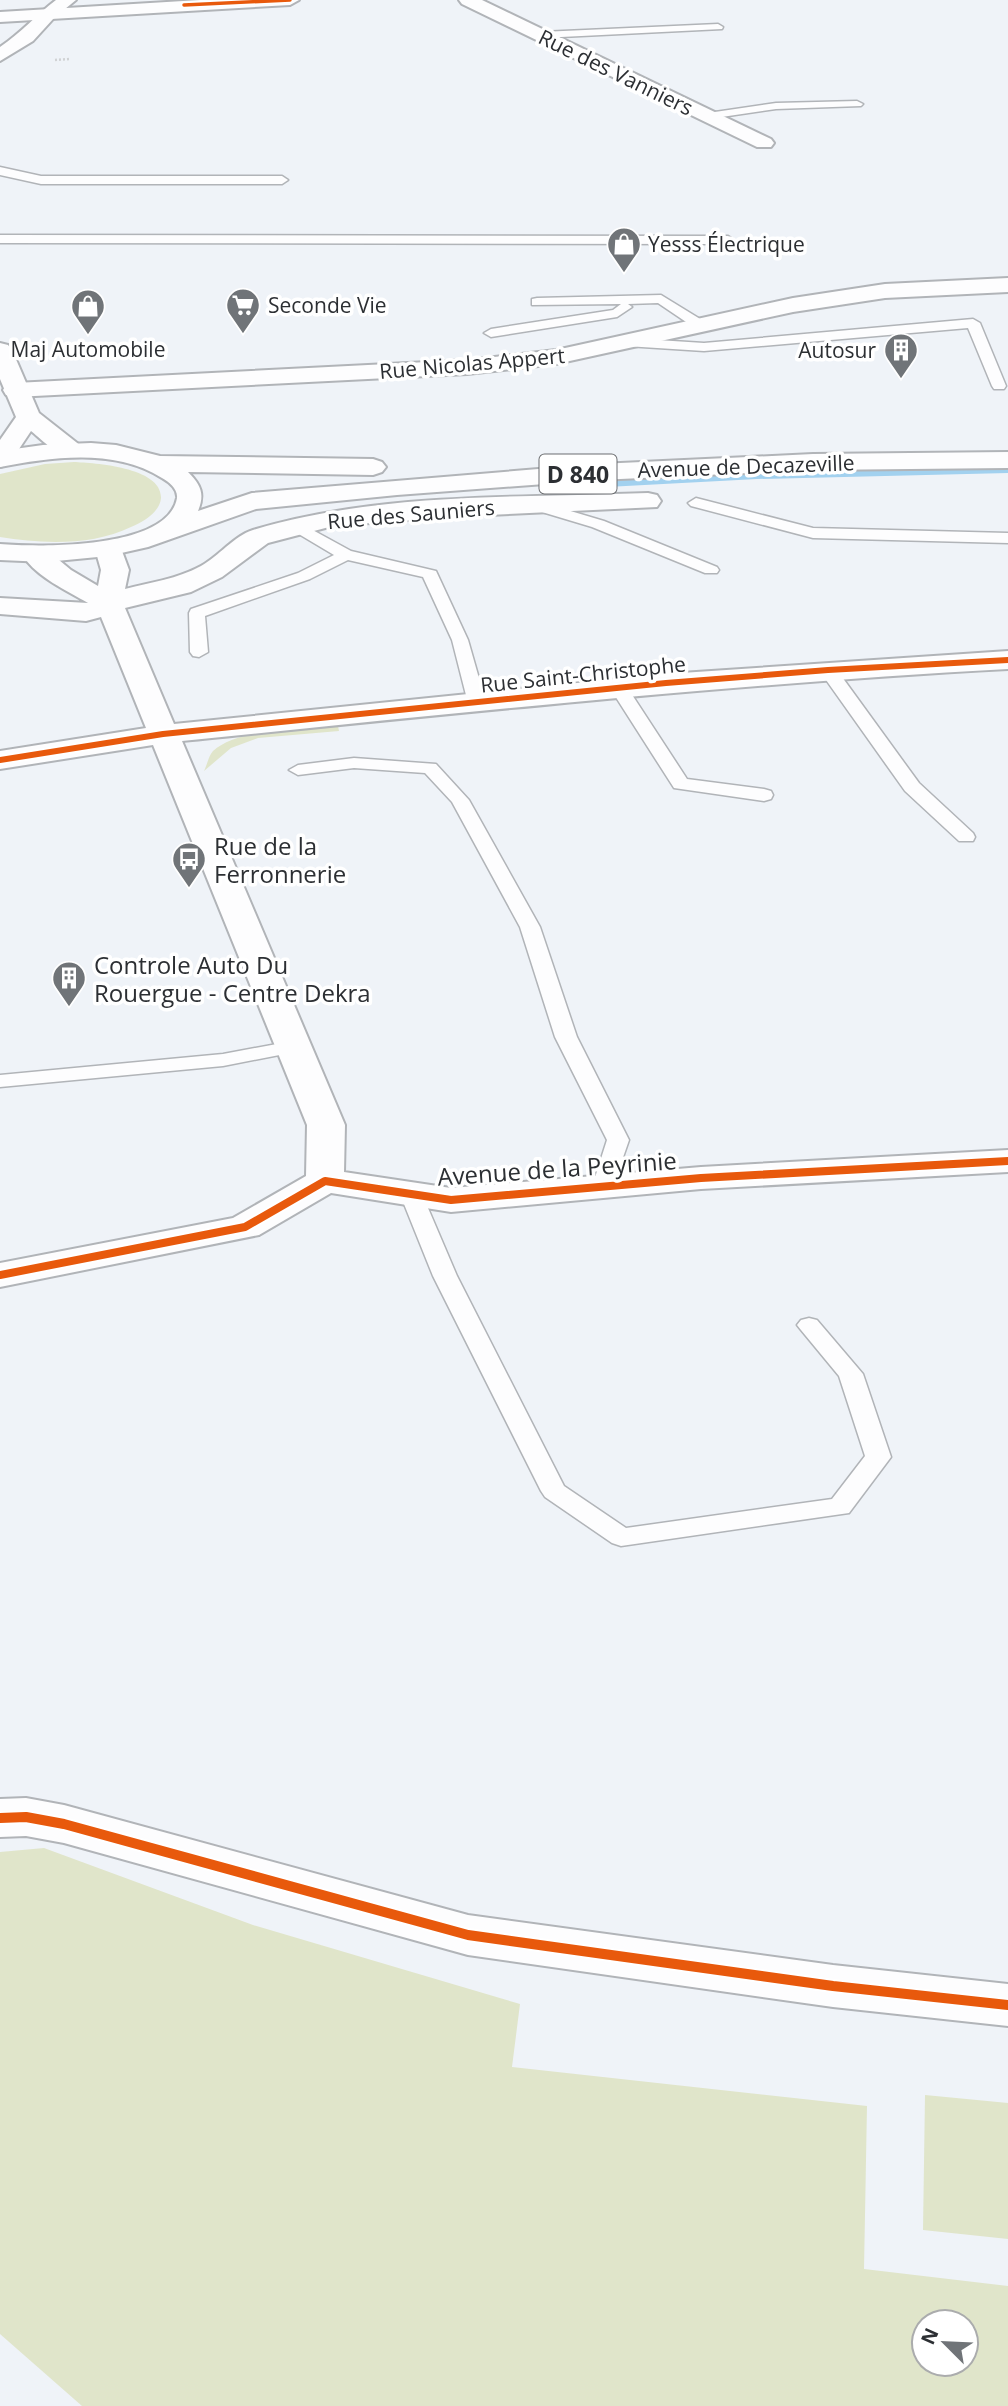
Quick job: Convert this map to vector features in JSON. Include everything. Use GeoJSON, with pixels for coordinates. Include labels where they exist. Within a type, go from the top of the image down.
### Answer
{"type":"FeatureCollection","features":[{"type":"Feature","properties":{"kind":"street"},"geometry":{"type":"LineString","coordinates":[[0,55],[27,37],[48,14],[67,0]]}},
{"type":"Feature","properties":{"kind":"street"},"geometry":{"type":"LineString","coordinates":[[0,17],[290,0]]}},
{"type":"Feature","properties":{"kind":"street","name":"Rue des Vanniers"},"geometry":{"type":"LineString","coordinates":[[468,0],[764,143]]}},
{"type":"Feature","properties":{"kind":"street","name":"Rue Nicolas Appert"},"geometry":{"type":"LineString","coordinates":[[15,390],[467,368],[556,357],[793,305],[884,291],[1008,285]]}},
{"type":"Feature","properties":{"kind":"street"},"geometry":{"type":"LineString","coordinates":[[0,350],[28,416],[72,451]]}},
{"type":"Feature","properties":{"kind":"street"},"geometry":{"type":"LineString","coordinates":[[0,459],[28,416]]}},
{"type":"Feature","properties":{"kind":"street","name":"Avenue de Decazeville"},"geometry":{"type":"LineString","coordinates":[[722,442],[846,438]]}},
{"type":"Feature","properties":{"kind":"street","name":"Avenue de Decazeville"},"geometry":{"type":"LineString","coordinates":[[158,464],[370,467],[639,446]]}},
{"type":"Feature","properties":{"kind":"street"},"geometry":{"type":"LineString","coordinates":[[0,459],[72,451],[120,454],[158,464],[181,479],[188,488],[190,497],[180,516],[155,534]]}},
{"type":"Feature","properties":{"kind":"street","name":"Avenue de Decazeville"},"geometry":{"type":"LineString","coordinates":[[0,552],[37,556],[109,549],[251,501],[397,486],[599,472],[813,462],[1008,460]]}},
{"type":"Feature","properties":{"kind":"street","name":"Rue des Sauniers"},"geometry":{"type":"LineString","coordinates":[[0,606],[86,613],[109,603],[181,586],[212,571],[258,537],[332,518],[649,501]]}},
{"type":"Feature","properties":{"kind":"street"},"geometry":{"type":"LineString","coordinates":[[0,1275],[245,1227],[325,1181],[326,1125],[109,603],[115,570],[109,549]]}},
{"type":"Feature","properties":{"kind":"street"},"geometry":{"type":"LineString","coordinates":[[37,556],[61,576],[109,603]]}},
{"type":"Feature","properties":{"kind":"street","name":"Rue Saint-Christophe"},"geometry":{"type":"LineString","coordinates":[[163,734],[620,688],[828,670],[1008,660]]}},
{"type":"Feature","properties":{"kind":"street"},"geometry":{"type":"LineString","coordinates":[[0,760],[163,734]]}},
{"type":"Feature","properties":{"kind":"street","name":"Avenue de la Peyrinie"},"geometry":{"type":"LineString","coordinates":[[325,1181],[450,1200],[701,1178],[1008,1161]]}},
{"type":"Feature","properties":{"kind":"street"},"geometry":{"type":"LineString","coordinates":[[0,1818],[26,1816],[64,1824],[468,1934],[833,1986],[1008,2005]]}},
{"type":"Feature","properties":{"kind":"lane"},"geometry":{"type":"LineString","coordinates":[[541,35],[718,27]]}},
{"type":"Feature","properties":{"kind":"lane"},"geometry":{"type":"LineString","coordinates":[[708,116],[776,106],[857,104]]}},
{"type":"Feature","properties":{"kind":"lane"},"geometry":{"type":"LineString","coordinates":[[0,172],[41,180],[282,180]]}},
{"type":"Feature","properties":{"kind":"lane"},"geometry":{"type":"LineString","coordinates":[[0,239],[728,240]]}},
{"type":"Feature","properties":{"kind":"lane"},"geometry":{"type":"LineString","coordinates":[[491,333],[617,313],[636,299]]}},
{"type":"Feature","properties":{"kind":"lane"},"geometry":{"type":"LineString","coordinates":[[537,302],[661,299],[701,325]]}},
{"type":"Feature","properties":{"kind":"lane"},"geometry":{"type":"LineString","coordinates":[[626,342],[704,347],[973,323],[999,386]]}},
{"type":"Feature","properties":{"kind":"lane"},"geometry":{"type":"LineString","coordinates":[[696,503],[813,533],[1008,538]]}},
{"type":"Feature","properties":{"kind":"lane"},"geometry":{"type":"LineString","coordinates":[[537,506],[598,524],[711,570]]}},
{"type":"Feature","properties":{"kind":"lane"},"geometry":{"type":"LineString","coordinates":[[298,527],[346,555],[430,574],[460,640],[477,703]]}},
{"type":"Feature","properties":{"kind":"lane"},"geometry":{"type":"LineString","coordinates":[[199,652],[197,613],[304,576],[346,555]]}},
{"type":"Feature","properties":{"kind":"lane"},"geometry":{"type":"LineString","coordinates":[[828,670],[912,787],[966,837]]}},
{"type":"Feature","properties":{"kind":"lane"},"geometry":{"type":"LineString","coordinates":[[620,688],[681,784],[764,795]]}},
{"type":"Feature","properties":{"kind":"lane"},"geometry":{"type":"LineString","coordinates":[[298,770],[354,763],[430,768],[460,800],[530,927],[566,1037],[618,1140],[603,1187]]}},
{"type":"Feature","properties":{"kind":"lane"},"geometry":{"type":"LineString","coordinates":[[0,1081],[223,1060],[293,1047]]}},
{"type":"Feature","properties":{"kind":"lane"},"geometry":{"type":"LineString","coordinates":[[411,1194],[445,1276],[554,1491],[621,1537],[840,1507],[878,1457],[851,1374],[809,1325]]}},
{"type":"Feature","properties":{"kind":"green space"},"geometry":{"type":"Polygon","coordinates":[[[74,462],[125,469],[151,479],[161,498],[158,508],[136,525],[100,538],[50,542],[0,537],[0,474],[45,464],[74,462]]]}},
{"type":"Feature","properties":{"kind":"green space"},"geometry":{"type":"Polygon","coordinates":[[[338,726],[339,731],[258,738],[231,748],[204,771],[213,751],[239,737],[272,731],[338,726]]]}},
{"type":"Feature","properties":{"kind":"green space"},"geometry":{"type":"Polygon","coordinates":[[[44,1848],[253,1925],[520,2004],[512,2067],[867,2106],[864,2269],[1008,2286],[1008,2406],[82,2406],[0,2334],[0,1852],[44,1848]]]}},
{"type":"Feature","properties":{"kind":"green space"},"geometry":{"type":"Polygon","coordinates":[[[925,2095],[1008,2103],[1008,2239],[923,2230],[925,2095]]]}},
{"type":"Feature","properties":{"kind":"waterway"},"geometry":{"type":"LineString","coordinates":[[607,484],[757,476],[1008,470]]}},
{"type":"Feature","properties":{"kind":"cycle path"},"geometry":{"type":"LineString","coordinates":[[184,5],[290,0]]}},
{"type":"Feature","properties":{"kind":"cycle path"},"geometry":{"type":"LineString","coordinates":[[0,760],[163,734],[666,683],[828,670],[1008,660]]}},
{"type":"Feature","properties":{"kind":"cycle path"},"geometry":{"type":"LineString","coordinates":[[0,1275],[245,1227],[325,1181],[451,1200],[701,1178],[1008,1161]]}},
{"type":"Feature","properties":{"kind":"cycle path"},"geometry":{"type":"LineString","coordinates":[[0,1818],[26,1817],[64,1824],[468,1935],[833,1986],[1008,2005]]}},
{"type":"Feature","properties":{"kind":"place","name":"Yesss Électrique"},"geometry":{"type":"Point","coordinates":[624,274]}},
{"type":"Feature","properties":{"kind":"place","name":"Seconde Vie"},"geometry":{"type":"Point","coordinates":[243,335]}},
{"type":"Feature","properties":{"kind":"place","name":"Maj Automobile"},"geometry":{"type":"Point","coordinates":[88,336]}},
{"type":"Feature","properties":{"kind":"place","name":"Autosur"},"geometry":{"type":"Point","coordinates":[901,380]}},
{"type":"Feature","properties":{"kind":"place","name":"Rue de la Ferronnerie"},"geometry":{"type":"Point","coordinates":[189,889]}},
{"type":"Feature","properties":{"kind":"place","name":"Controle Auto Du Rouergue - Centre Dekra"},"geometry":{"type":"Point","coordinates":[69,1008]}}]}
